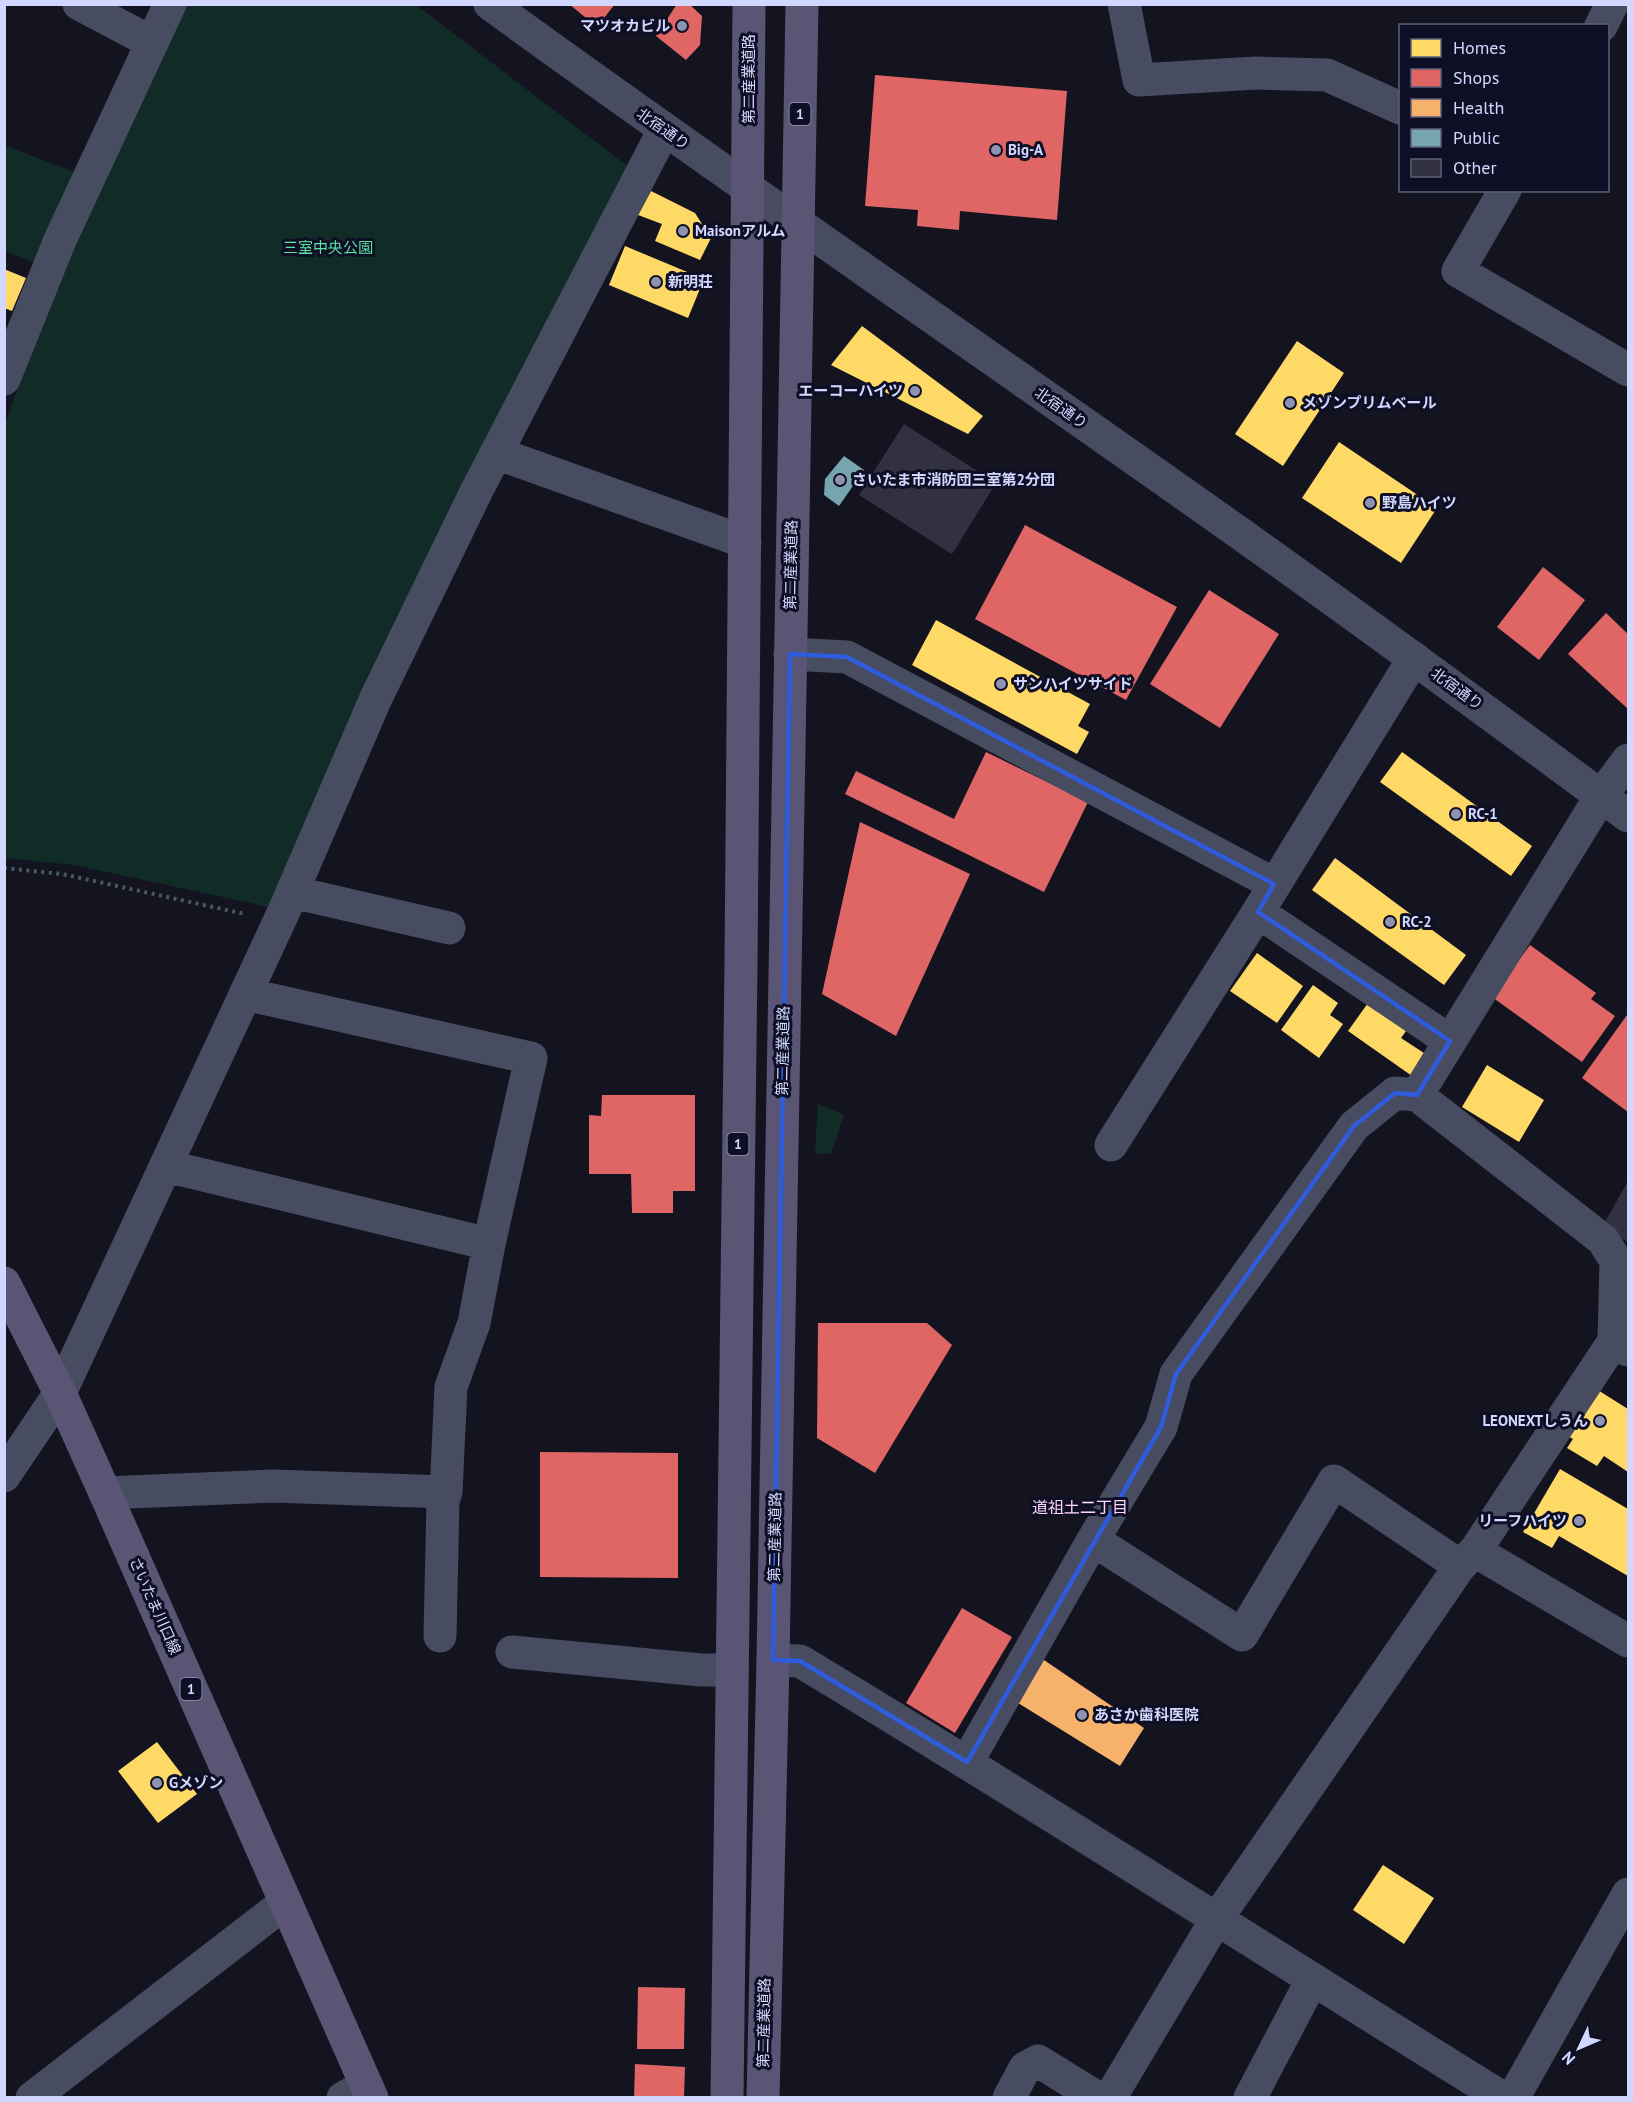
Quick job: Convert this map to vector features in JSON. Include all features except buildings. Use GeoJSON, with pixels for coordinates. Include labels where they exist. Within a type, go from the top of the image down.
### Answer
{"type":"FeatureCollection","features":[{"type":"Feature","properties":{"kind":"main road","name":"第二産業道路"},"geometry":{"type":"LineString","coordinates":[[727,2097],[749,190],[749,4]]}},
{"type":"Feature","properties":{"kind":"main road","name":"第二産業道路"},"geometry":{"type":"LineString","coordinates":[[763,2097],[802,4]]}},
{"type":"Feature","properties":{"kind":"main road","name":"さいたま川口線"},"geometry":{"type":"LineString","coordinates":[[4,1282],[60,1393],[285,1903],[360,2093]]}},
{"type":"Feature","properties":{"kind":"street"},"geometry":{"type":"LineString","coordinates":[[79,4],[151,42]]}},
{"type":"Feature","properties":{"kind":"street"},"geometry":{"type":"LineString","coordinates":[[4,379],[60,240],[170,4]]}},
{"type":"Feature","properties":{"kind":"street","name":"北宿通り"},"geometry":{"type":"LineString","coordinates":[[490,4],[797,224],[1229,525],[1629,816]]}},
{"type":"Feature","properties":{"kind":"street"},"geometry":{"type":"LineString","coordinates":[[1124,4],[1139,80],[1256,73],[1327,75],[1399,107]]}},
{"type":"Feature","properties":{"kind":"street"},"geometry":{"type":"LineString","coordinates":[[1602,24],[1612,4]]}},
{"type":"Feature","properties":{"kind":"street"},"geometry":{"type":"LineString","coordinates":[[4,1476],[60,1393],[292,892],[376,698],[496,453],[664,130]]}},
{"type":"Feature","properties":{"kind":"street"},"geometry":{"type":"LineString","coordinates":[[1505,192],[1458,271],[1629,370]]}},
{"type":"Feature","properties":{"kind":"street"},"geometry":{"type":"LineString","coordinates":[[496,453],[745,542]]}},
{"type":"Feature","properties":{"kind":"street"},"geometry":{"type":"LineString","coordinates":[[790,654],[847,657],[1275,884]]}},
{"type":"Feature","properties":{"kind":"street"},"geometry":{"type":"LineString","coordinates":[[1111,1144],[1258,912],[1414,658]]}},
{"type":"Feature","properties":{"kind":"street"},"geometry":{"type":"LineString","coordinates":[[1417,1095],[1600,796],[1629,760]]}},
{"type":"Feature","properties":{"kind":"street"},"geometry":{"type":"LineString","coordinates":[[292,892],[449,928]]}},
{"type":"Feature","properties":{"kind":"street"},"geometry":{"type":"LineString","coordinates":[[1258,912],[1450,1041]]}},
{"type":"Feature","properties":{"kind":"street"},"geometry":{"type":"LineString","coordinates":[[245,994],[531,1059],[489,1244],[474,1323],[451,1387],[446,1492],[443,1501],[440,1636]]}},
{"type":"Feature","properties":{"kind":"street"},"geometry":{"type":"LineString","coordinates":[[967,1762],[1093,1540],[1161,1427],[1176,1374],[1354,1126],[1395,1093],[1417,1095],[1603,1240],[1616,1261],[1621,1346],[1467,1558],[1216,1920],[1110,2097]]}},
{"type":"Feature","properties":{"kind":"street"},"geometry":{"type":"LineString","coordinates":[[166,1166],[489,1244]]}},
{"type":"Feature","properties":{"kind":"street"},"geometry":{"type":"LineString","coordinates":[[1093,1540],[1242,1635],[1334,1481],[1467,1558],[1629,1641]]}},
{"type":"Feature","properties":{"kind":"street"},"geometry":{"type":"LineString","coordinates":[[105,1493],[273,1486],[446,1492]]}},
{"type":"Feature","properties":{"kind":"street"},"geometry":{"type":"LineString","coordinates":[[512,1652],[701,1670],[732,1670]]}},
{"type":"Feature","properties":{"kind":"street"},"geometry":{"type":"LineString","coordinates":[[772,1660],[800,1661],[967,1762],[1216,1920],[1503,2097]]}},
{"type":"Feature","properties":{"kind":"street"},"geometry":{"type":"LineString","coordinates":[[1513,2097],[1629,1894]]}},
{"type":"Feature","properties":{"kind":"street"},"geometry":{"type":"LineString","coordinates":[[32,2097],[285,1903]]}},
{"type":"Feature","properties":{"kind":"street"},"geometry":{"type":"LineString","coordinates":[[1250,2097],[1312,1980]]}},
{"type":"Feature","properties":{"kind":"street"},"geometry":{"type":"LineString","coordinates":[[1009,2097],[1025,2068],[1038,2061],[1098,2097]]}},
{"type":"Feature","properties":{"kind":"path"},"geometry":{"type":"LineString","coordinates":[[4,868],[62,874],[278,921]]}},
{"type":"Feature","properties":{"kind":"highlighted area"},"geometry":{"type":"Polygon","coordinates":[[[790,654],[847,657],[1274,884],[1258,912],[1450,1041],[1417,1095],[1395,1093],[1354,1126],[1176,1374],[1161,1427],[967,1762],[800,1661],[773,1660],[790,654]]]}},
{"type":"Feature","properties":{"kind":"green space","name":"三室中央公園"},"geometry":{"type":"Polygon","coordinates":[[[184,5],[416,5],[630,168],[273,908],[74,865],[5,858],[4,426],[67,257],[184,5]]]}},
{"type":"Feature","properties":{"kind":"green space"},"geometry":{"type":"Polygon","coordinates":[[[4,145],[74,172],[37,264],[5,251],[4,145]]]}},
{"type":"Feature","properties":{"kind":"green space"},"geometry":{"type":"Polygon","coordinates":[[[818,1104],[844,1115],[831,1154],[815,1154],[818,1104]]]}},
{"type":"Feature","properties":{"kind":"place","name":"マツオカビル"},"geometry":{"type":"Point","coordinates":[682,26]}},
{"type":"Feature","properties":{"kind":"place","name":"Big-A"},"geometry":{"type":"Point","coordinates":[996,150]}},
{"type":"Feature","properties":{"kind":"place","name":"Maisonアルム"},"geometry":{"type":"Point","coordinates":[683,231]}},
{"type":"Feature","properties":{"kind":"place","name":"新明荘"},"geometry":{"type":"Point","coordinates":[656,282]}},
{"type":"Feature","properties":{"kind":"place","name":"エーコーハイツ"},"geometry":{"type":"Point","coordinates":[915,391]}},
{"type":"Feature","properties":{"kind":"place","name":"メゾンプリムベール"},"geometry":{"type":"Point","coordinates":[1290,403]}},
{"type":"Feature","properties":{"kind":"place","name":"さいたま市消防団三室第2分団"},"geometry":{"type":"Point","coordinates":[840,480]}},
{"type":"Feature","properties":{"kind":"place","name":"野島ハイツ"},"geometry":{"type":"Point","coordinates":[1370,503]}},
{"type":"Feature","properties":{"kind":"place","name":"サンハイツサイド"},"geometry":{"type":"Point","coordinates":[1001,684]}},
{"type":"Feature","properties":{"kind":"place","name":"RC-1"},"geometry":{"type":"Point","coordinates":[1456,814]}},
{"type":"Feature","properties":{"kind":"place","name":"RC-2"},"geometry":{"type":"Point","coordinates":[1390,922]}},
{"type":"Feature","properties":{"kind":"place","name":"LEONEXTしうん"},"geometry":{"type":"Point","coordinates":[1600,1421]}},
{"type":"Feature","properties":{"kind":"place","name":"リーフハイツ"},"geometry":{"type":"Point","coordinates":[1579,1521]}},
{"type":"Feature","properties":{"kind":"place","name":"あさか歯科医院"},"geometry":{"type":"Point","coordinates":[1082,1715]}},
{"type":"Feature","properties":{"kind":"place","name":"Gメゾン"},"geometry":{"type":"Point","coordinates":[157,1783]}},
{"type":"Feature","properties":{"kind":"district","name":"道祖土二丁目"},"geometry":{"type":"Point","coordinates":[1080,1507]}}]}
